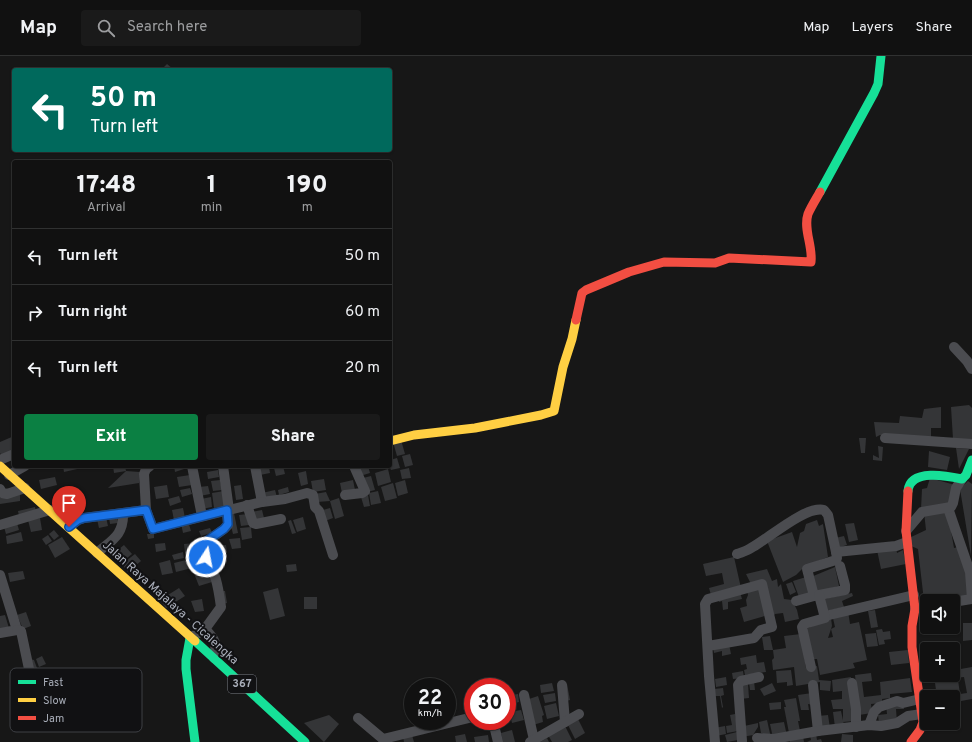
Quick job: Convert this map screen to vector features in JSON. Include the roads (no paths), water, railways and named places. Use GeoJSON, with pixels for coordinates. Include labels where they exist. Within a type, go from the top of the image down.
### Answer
{"type":"FeatureCollection","features":[{"type":"Feature","properties":{"kind":"street"},"geometry":{"type":"LineString","coordinates":[[392,440],[414,434],[475,428],[554,411],[564,362],[572,339],[582,293],[586,290],[629,272],[664,262],[714,263],[729,258],[811,262],[806,222],[808,214],[874,93],[878,84],[881,56]]}},
{"type":"Feature","properties":{"kind":"street"},"geometry":{"type":"LineString","coordinates":[[954,347],[972,368]]}},
{"type":"Feature","properties":{"kind":"street"},"geometry":{"type":"LineString","coordinates":[[884,438],[972,444]]}},
{"type":"Feature","properties":{"kind":"street"},"geometry":{"type":"LineString","coordinates":[[0,460],[12,455]]}},
{"type":"Feature","properties":{"kind":"street"},"geometry":{"type":"LineString","coordinates":[[906,531],[922,512],[948,508],[952,505],[956,488],[967,478],[972,460]]}},
{"type":"Feature","properties":{"kind":"street","name":"Jalan Raya Majalaya - Cicalengka"},"geometry":{"type":"LineString","coordinates":[[0,466],[165,613],[178,627],[305,742]]}},
{"type":"Feature","properties":{"kind":"street"},"geometry":{"type":"LineString","coordinates":[[9,475],[21,468]]}},
{"type":"Feature","properties":{"kind":"street"},"geometry":{"type":"LineString","coordinates":[[147,468],[144,474],[146,510],[153,529],[247,505],[285,499],[304,493],[311,493],[313,495],[315,507],[319,511],[323,521],[333,555]]}},
{"type":"Feature","properties":{"kind":"street"},"geometry":{"type":"LineString","coordinates":[[192,468],[202,516]]}},
{"type":"Feature","properties":{"kind":"street"},"geometry":{"type":"LineString","coordinates":[[195,742],[186,660],[190,638],[205,629],[219,611],[215,573],[204,554],[208,540],[224,529],[228,524],[224,468]]}},
{"type":"Feature","properties":{"kind":"street"},"geometry":{"type":"LineString","coordinates":[[255,468],[262,502]]}},
{"type":"Feature","properties":{"kind":"street"},"geometry":{"type":"LineString","coordinates":[[345,495],[362,493],[365,491],[355,468]]}},
{"type":"Feature","properties":{"kind":"street"},"geometry":{"type":"LineString","coordinates":[[869,725],[874,712],[879,707],[897,701],[903,702],[920,699],[912,647],[914,595],[906,531],[908,488],[914,479],[942,475],[967,478]]}},
{"type":"Feature","properties":{"kind":"street"},"geometry":{"type":"LineString","coordinates":[[0,489],[2,493],[7,494],[25,488]]}},
{"type":"Feature","properties":{"kind":"street"},"geometry":{"type":"LineString","coordinates":[[247,505],[253,524],[281,519]]}},
{"type":"Feature","properties":{"kind":"street"},"geometry":{"type":"LineString","coordinates":[[948,508],[970,572],[972,599],[960,601]]}},
{"type":"Feature","properties":{"kind":"street"},"geometry":{"type":"LineString","coordinates":[[737,554],[751,548],[806,513],[818,509],[824,510],[827,513],[837,558],[836,560],[807,569],[825,616]]}},
{"type":"Feature","properties":{"kind":"street"},"geometry":{"type":"LineString","coordinates":[[0,525],[50,510]]}},
{"type":"Feature","properties":{"kind":"street"},"geometry":{"type":"LineString","coordinates":[[69,527],[81,518],[146,510]]}},
{"type":"Feature","properties":{"kind":"street"},"geometry":{"type":"LineString","coordinates":[[97,553],[121,532],[124,522],[123,513]]}},
{"type":"Feature","properties":{"kind":"street"},"geometry":{"type":"LineString","coordinates":[[836,552],[896,546],[907,542]]}},
{"type":"Feature","properties":{"kind":"street"},"geometry":{"type":"LineString","coordinates":[[796,601],[845,590],[840,566]]}},
{"type":"Feature","properties":{"kind":"street"},"geometry":{"type":"LineString","coordinates":[[0,575],[17,630],[21,631],[29,668]]}},
{"type":"Feature","properties":{"kind":"street"},"geometry":{"type":"LineString","coordinates":[[708,646],[754,638],[760,630],[772,626],[762,584],[714,597],[706,601],[705,604],[709,676],[715,742]]}},
{"type":"Feature","properties":{"kind":"street"},"geometry":{"type":"LineString","coordinates":[[811,667],[803,625],[824,619],[825,616],[914,595]]}},
{"type":"Feature","properties":{"kind":"street"},"geometry":{"type":"LineString","coordinates":[[914,608],[920,607]]}},
{"type":"Feature","properties":{"kind":"street"},"geometry":{"type":"LineString","coordinates":[[205,629],[216,643],[214,658]]}},
{"type":"Feature","properties":{"kind":"street"},"geometry":{"type":"LineString","coordinates":[[0,633],[17,630]]}},
{"type":"Feature","properties":{"kind":"street"},"geometry":{"type":"LineString","coordinates":[[759,677],[742,681],[738,685],[740,742],[774,739],[818,731],[856,728],[869,725],[881,726],[896,723],[908,716],[920,714]]}},
{"type":"Feature","properties":{"kind":"street"},"geometry":{"type":"LineString","coordinates":[[852,683],[856,709],[856,728]]}},
{"type":"Feature","properties":{"kind":"street"},"geometry":{"type":"LineString","coordinates":[[562,685],[565,722]]}},
{"type":"Feature","properties":{"kind":"street"},"geometry":{"type":"LineString","coordinates":[[813,685],[818,731]]}},
{"type":"Feature","properties":{"kind":"street"},"geometry":{"type":"LineString","coordinates":[[524,695],[532,741],[579,714]]}},
{"type":"Feature","properties":{"kind":"street"},"geometry":{"type":"LineString","coordinates":[[358,718],[385,741],[464,719]]}},
{"type":"Feature","properties":{"kind":"street"},"geometry":{"type":"LineString","coordinates":[[495,730],[498,742]]}},
{"type":"Feature","properties":{"kind":"street"},"geometry":{"type":"LineString","coordinates":[[911,742],[920,730]]}}]}
